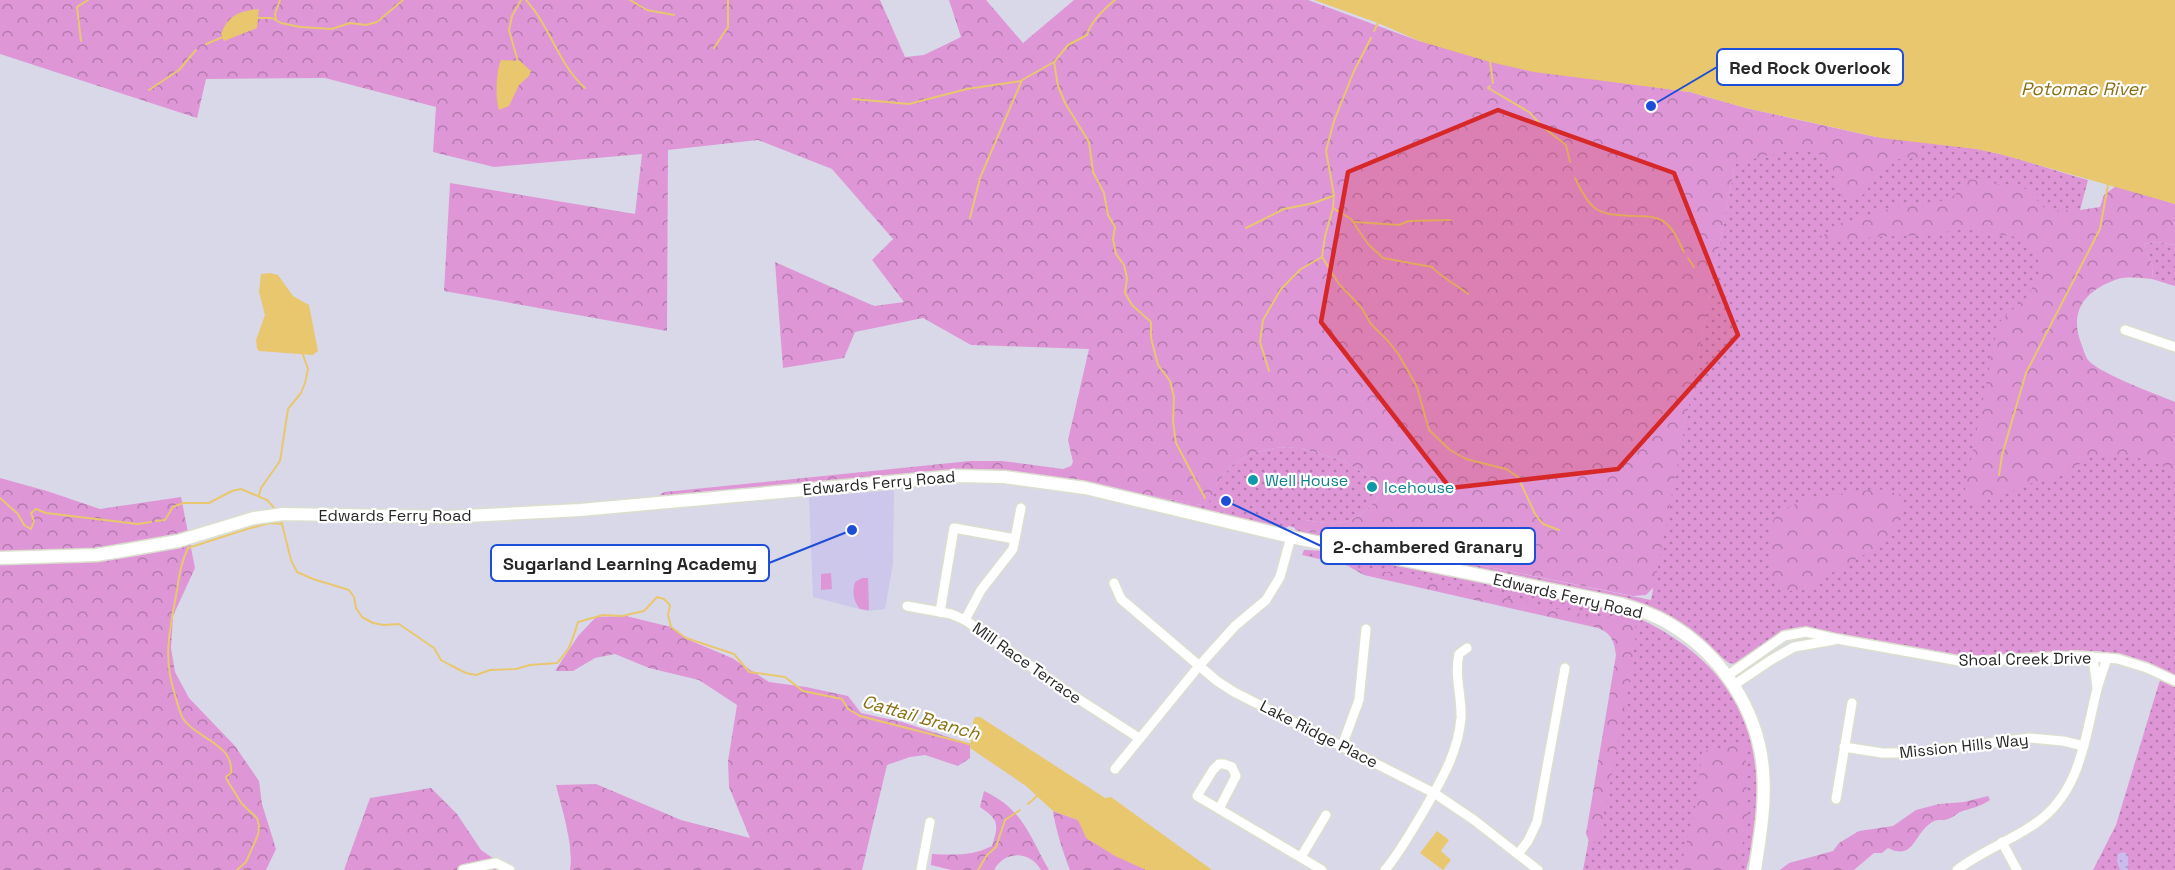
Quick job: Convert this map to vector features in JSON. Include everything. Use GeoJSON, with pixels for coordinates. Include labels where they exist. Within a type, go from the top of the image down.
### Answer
{"type":"FeatureCollection","features":[{"type":"Feature","properties":{"kind":"main road","name":"Edwards Ferry Road"},"geometry":{"type":"LineString","coordinates":[[0,558],[96,555],[178,541],[254,518],[279,514],[448,517],[655,505],[937,477],[993,476],[1056,483],[1107,492],[1291,537],[1621,604],[1666,622],[1707,653],[1730,680],[1756,734],[1763,769],[1764,802],[1755,870]]}},
{"type":"Feature","properties":{"kind":"street"},"geometry":{"type":"LineString","coordinates":[[2125,330],[2175,347]]}},
{"type":"Feature","properties":{"kind":"street"},"geometry":{"type":"LineString","coordinates":[[965,620],[981,590],[1009,555],[1015,539],[1021,508]]}},
{"type":"Feature","properties":{"kind":"street"},"geometry":{"type":"LineString","coordinates":[[940,612],[954,528],[1015,539]]}},
{"type":"Feature","properties":{"kind":"street"},"geometry":{"type":"LineString","coordinates":[[1115,769],[1199,666],[1235,626],[1257,610],[1274,589],[1285,564],[1291,537]]}},
{"type":"Feature","properties":{"kind":"street","name":"Lake Ridge Place"},"geometry":{"type":"LineString","coordinates":[[1114,583],[1121,598],[1199,666],[1234,692],[1434,793],[1474,820],[1538,870]]}},
{"type":"Feature","properties":{"kind":"street","name":"Mill Race Terrace"},"geometry":{"type":"LineString","coordinates":[[907,606],[940,612],[965,620],[1063,689],[1139,738]]}},
{"type":"Feature","properties":{"kind":"street"},"geometry":{"type":"LineString","coordinates":[[1342,746],[1359,700],[1366,629]]}},
{"type":"Feature","properties":{"kind":"street","name":"Shoal Creek Drive"},"geometry":{"type":"LineString","coordinates":[[1730,680],[1784,636],[1806,632],[1965,662],[2107,658],[2148,668],[2175,681]]}},
{"type":"Feature","properties":{"kind":"street","name":"Shoal Creek Drive"},"geometry":{"type":"LineString","coordinates":[[1730,680],[1794,647],[1837,639]]}},
{"type":"Feature","properties":{"kind":"street"},"geometry":{"type":"LineString","coordinates":[[1385,870],[1403,846],[1434,793],[1456,747],[1461,717],[1456,665],[1458,654],[1467,648]]}},
{"type":"Feature","properties":{"kind":"street"},"geometry":{"type":"LineString","coordinates":[[2092,657],[2097,688]]}},
{"type":"Feature","properties":{"kind":"street"},"geometry":{"type":"LineString","coordinates":[[1957,870],[2036,824],[2056,806],[2072,783],[2107,658]]}},
{"type":"Feature","properties":{"kind":"street"},"geometry":{"type":"LineString","coordinates":[[1518,854],[1528,841],[1536,822],[1565,668]]}},
{"type":"Feature","properties":{"kind":"street"},"geometry":{"type":"LineString","coordinates":[[1836,799],[1852,703]]}},
{"type":"Feature","properties":{"kind":"street","name":"Mission Hills Way"},"geometry":{"type":"LineString","coordinates":[[1844,747],[1898,754],[2029,738],[2063,741],[2084,746]]}},
{"type":"Feature","properties":{"kind":"street"},"geometry":{"type":"LineString","coordinates":[[1219,809],[1236,776],[1232,767],[1224,764],[1215,767],[1197,796],[1322,870]]}},
{"type":"Feature","properties":{"kind":"street"},"geometry":{"type":"LineString","coordinates":[[1301,857],[1326,814]]}},
{"type":"Feature","properties":{"kind":"street"},"geometry":{"type":"LineString","coordinates":[[921,870],[930,822]]}},
{"type":"Feature","properties":{"kind":"street"},"geometry":{"type":"LineString","coordinates":[[2002,842],[2017,870]]}},
{"type":"Feature","properties":{"kind":"street"},"geometry":{"type":"LineString","coordinates":[[463,870],[496,862],[510,870]]}},
{"type":"Feature","properties":{"kind":"highlighted area"},"geometry":{"type":"Polygon","coordinates":[[[1498,110],[1674,173],[1738,335],[1618,469],[1450,488],[1321,322],[1348,172],[1498,110]]]}},
{"type":"Feature","properties":{"kind":"shaded area"},"geometry":{"type":"Polygon","coordinates":[[[894,490],[893,564],[885,609],[867,611],[813,597],[809,497],[894,490]]]}},
{"type":"Feature","properties":{"kind":"green space"},"geometry":{"type":"Polygon","coordinates":[[[0,0],[880,0],[905,57],[924,55],[961,37],[949,0],[986,0],[1023,43],[1074,0],[1308,0],[1419,41],[1618,82],[1690,92],[1746,108],[1885,139],[1919,142],[1921,154],[1917,158],[1899,159],[1881,166],[1863,195],[1845,200],[1841,196],[1829,162],[1810,151],[1771,154],[1735,164],[1654,587],[1646,595],[1633,596],[1305,530],[1301,523],[1305,520],[1338,523],[1353,519],[1376,500],[1381,484],[1344,461],[1297,447],[1275,448],[1251,454],[1231,466],[1218,482],[1208,504],[1201,505],[1021,472],[984,470],[933,472],[662,498],[660,494],[665,492],[970,461],[1002,461],[1063,469],[1071,466],[1073,462],[1068,440],[1089,349],[971,345],[923,318],[855,332],[844,358],[783,368],[775,262],[874,306],[904,302],[872,260],[893,239],[832,169],[758,140],[668,150],[667,331],[444,291],[450,183],[635,214],[642,154],[494,167],[433,152],[436,107],[325,78],[206,79],[197,118],[0,54],[0,0]]]}},
{"type":"Feature","properties":{"kind":"green space"},"geometry":{"type":"Polygon","coordinates":[[[1742,127],[1890,138],[1977,149],[2088,180],[2036,375],[2175,437],[2175,870],[2093,870],[2116,825],[2162,674],[2167,671],[2123,655],[2098,651],[1995,656],[1951,655],[1801,629],[1736,664],[1729,663],[1673,620],[1296,532],[1295,528],[1289,526],[1284,529],[1275,528],[1057,479],[1201,505],[1208,503],[1218,482],[1231,466],[1251,454],[1275,448],[1297,447],[1344,461],[1381,484],[1376,500],[1353,519],[1338,523],[1305,520],[1305,530],[1651,600],[1742,127]]]}},
{"type":"Feature","properties":{"kind":"green space"},"geometry":{"type":"Polygon","coordinates":[[[1969,179],[2027,189],[2047,211],[2100,207],[2104,195],[2116,186],[2175,204],[2175,245],[2156,242],[2144,244],[2153,267],[2152,279],[2124,278],[2095,290],[2082,304],[2077,321],[2085,354],[2094,365],[2142,389],[2175,402],[2175,473],[2159,464],[2132,456],[2109,454],[2091,457],[2058,478],[2040,480],[1975,504],[1964,495],[1998,324],[2025,300],[2041,273],[2036,250],[2016,237],[1963,229],[1927,235],[1873,237],[1841,242],[1819,239],[1837,224],[1873,215],[1896,206],[1929,206],[1955,195],[1969,179]]]}},
{"type":"Feature","properties":{"kind":"green space"},"geometry":{"type":"Polygon","coordinates":[[[2156,242],[2175,245],[2175,286],[2152,279],[2153,267],[2144,244],[2156,242]]]}},
{"type":"Feature","properties":{"kind":"green space"},"geometry":{"type":"Polygon","coordinates":[[[0,478],[100,509],[181,497],[195,568],[173,616],[171,648],[175,672],[189,698],[235,746],[259,781],[262,804],[276,849],[266,870],[0,870],[0,478]]]}},
{"type":"Feature","properties":{"kind":"green space"},"geometry":{"type":"Polygon","coordinates":[[[1878,489],[1899,494],[1901,507],[1897,528],[1885,543],[1819,580],[1807,590],[1786,591],[1772,580],[1769,538],[1771,525],[1777,515],[1802,502],[1878,489]]]}},
{"type":"Feature","properties":{"kind":"green space"},"geometry":{"type":"Polygon","coordinates":[[[1304,550],[1350,552],[1620,610],[1661,630],[1695,653],[1721,681],[1740,712],[1752,746],[1757,784],[1755,825],[1746,870],[1583,870],[1628,631],[1302,555],[1304,550]]]}},
{"type":"Feature","properties":{"kind":"green space"},"geometry":{"type":"Polygon","coordinates":[[[1348,566],[1377,570],[1591,616],[1622,617],[1632,621],[1635,625],[1635,636],[1628,690],[1599,838],[1594,843],[1589,841],[1586,834],[1616,655],[1609,635],[1598,628],[1364,575],[1348,566]]]}},
{"type":"Feature","properties":{"kind":"green space"},"geometry":{"type":"Polygon","coordinates":[[[831,573],[832,589],[821,590],[821,574],[831,573]]]}},
{"type":"Feature","properties":{"kind":"green space"},"geometry":{"type":"Polygon","coordinates":[[[868,578],[869,610],[860,609],[854,596],[855,582],[868,578]]]}},
{"type":"Feature","properties":{"kind":"green space"},"geometry":{"type":"Polygon","coordinates":[[[626,616],[671,627],[689,640],[732,658],[769,682],[848,696],[861,713],[902,722],[970,744],[970,758],[958,766],[925,755],[910,757],[887,765],[862,870],[570,870],[569,839],[556,785],[596,784],[681,820],[750,838],[729,787],[728,761],[737,705],[699,680],[649,668],[615,654],[595,658],[573,671],[555,671],[578,636],[596,617],[626,616]]]}},
{"type":"Feature","properties":{"kind":"green space"},"geometry":{"type":"Polygon","coordinates":[[[1739,742],[1745,744],[1748,822],[1736,870],[1680,870],[1697,800],[1702,751],[1724,748],[1739,742]]]}},
{"type":"Feature","properties":{"kind":"green space"},"geometry":{"type":"Polygon","coordinates":[[[431,788],[457,814],[481,850],[510,870],[344,870],[370,798],[431,788]]]}},
{"type":"Feature","properties":{"kind":"green space"},"geometry":{"type":"Polygon","coordinates":[[[984,791],[1008,806],[1024,824],[1049,870],[1041,870],[1031,859],[1018,855],[1004,859],[994,870],[951,870],[931,865],[932,854],[970,853],[992,846],[996,823],[991,815],[980,807],[984,791]]]}},
{"type":"Feature","properties":{"kind":"green space"},"geometry":{"type":"Polygon","coordinates":[[[1988,796],[1990,800],[1983,804],[1946,820],[1934,821],[1922,831],[1914,844],[1904,851],[1888,848],[1882,853],[1874,853],[1854,870],[1780,870],[1789,863],[1833,851],[1839,843],[1859,831],[1893,826],[1916,810],[1988,796]]]}},
{"type":"Feature","properties":{"kind":"green space"},"geometry":{"type":"Polygon","coordinates":[[[1053,811],[1078,820],[1146,870],[1070,870],[1053,811]]]}},
{"type":"Feature","properties":{"kind":"sand"},"geometry":{"type":"Polygon","coordinates":[[[2124,852],[2128,855],[2128,870],[2120,870],[2117,861],[2118,854],[2124,852]]]}},
{"type":"Feature","properties":{"kind":"water","name":"Potomac River"},"geometry":{"type":"Polygon","coordinates":[[[1314,0],[2175,0],[2175,204],[1976,149],[1881,138],[1746,108],[1690,92],[1534,72],[1490,62],[1419,41],[1378,23],[1314,0]]]}},
{"type":"Feature","properties":{"kind":"water"},"geometry":{"type":"Polygon","coordinates":[[[259,9],[257,28],[224,41],[221,34],[231,18],[246,11],[259,9]]]}},
{"type":"Feature","properties":{"kind":"water"},"geometry":{"type":"Polygon","coordinates":[[[501,60],[520,61],[531,71],[519,85],[509,106],[499,110],[497,85],[501,60]]]}},
{"type":"Feature","properties":{"kind":"water"},"geometry":{"type":"Polygon","coordinates":[[[261,274],[278,275],[293,296],[309,305],[318,351],[313,355],[257,349],[256,340],[265,315],[259,292],[261,274]]]}},
{"type":"Feature","properties":{"kind":"water"},"geometry":{"type":"Polygon","coordinates":[[[975,717],[980,717],[1105,798],[1111,797],[1212,870],[1146,870],[1115,856],[1086,838],[1078,820],[1053,811],[1026,786],[970,748],[975,717]]]}},
{"type":"Feature","properties":{"kind":"water"},"geometry":{"type":"Polygon","coordinates":[[[1437,831],[1449,840],[1441,851],[1451,860],[1443,870],[1420,853],[1437,831]]]}},
{"type":"Feature","properties":{"kind":"waterway"},"geometry":{"type":"LineString","coordinates":[[81,41],[77,7],[88,0]]}},
{"type":"Feature","properties":{"kind":"waterway"},"geometry":{"type":"LineString","coordinates":[[276,19],[275,14],[280,0]]}},
{"type":"Feature","properties":{"kind":"waterway"},"geometry":{"type":"LineString","coordinates":[[257,18],[272,18],[281,23],[300,27],[332,29],[350,23],[366,25],[377,22],[403,0]]}},
{"type":"Feature","properties":{"kind":"waterway"},"geometry":{"type":"LineString","coordinates":[[518,62],[509,30],[512,16],[521,0]]}},
{"type":"Feature","properties":{"kind":"waterway"},"geometry":{"type":"LineString","coordinates":[[526,0],[542,21],[568,68],[585,88]]}},
{"type":"Feature","properties":{"kind":"waterway"},"geometry":{"type":"LineString","coordinates":[[630,0],[647,10],[674,15]]}},
{"type":"Feature","properties":{"kind":"waterway"},"geometry":{"type":"LineString","coordinates":[[714,48],[728,27],[728,0]]}},
{"type":"Feature","properties":{"kind":"waterway"},"geometry":{"type":"LineString","coordinates":[[970,218],[980,178],[1022,80],[1054,62],[1068,45],[1087,35],[1102,11],[1115,0]]}},
{"type":"Feature","properties":{"kind":"waterway"},"geometry":{"type":"LineString","coordinates":[[1374,31],[1378,23]]}},
{"type":"Feature","properties":{"kind":"waterway"},"geometry":{"type":"LineString","coordinates":[[206,44],[223,37]]}},
{"type":"Feature","properties":{"kind":"waterway"},"geometry":{"type":"LineString","coordinates":[[1371,38],[1354,71],[1334,121],[1326,151],[1334,195],[1322,257],[1339,284],[1361,307],[1371,324],[1399,355],[1417,387],[1429,430],[1450,450],[1466,459],[1506,469],[1518,477],[1535,514],[1543,524],[1559,530]]}},
{"type":"Feature","properties":{"kind":"waterway"},"geometry":{"type":"LineString","coordinates":[[149,90],[179,70],[196,50]]}},
{"type":"Feature","properties":{"kind":"waterway"},"geometry":{"type":"LineString","coordinates":[[1054,62],[1058,86],[1065,103],[1089,142],[1093,172],[1104,193],[1108,215],[1115,227],[1113,239],[1116,254],[1124,265],[1127,278],[1125,293],[1132,305],[1151,322],[1151,338],[1158,365],[1170,381],[1174,397],[1173,422],[1176,443],[1205,498]]}},
{"type":"Feature","properties":{"kind":"waterway"},"geometry":{"type":"LineString","coordinates":[[1490,62],[1493,83]]}},
{"type":"Feature","properties":{"kind":"waterway"},"geometry":{"type":"LineString","coordinates":[[853,99],[909,104],[967,89],[1021,81]]}},
{"type":"Feature","properties":{"kind":"waterway"},"geometry":{"type":"LineString","coordinates":[[1490,86],[1488,88],[1529,112],[1544,128],[1566,145],[1570,162]]}},
{"type":"Feature","properties":{"kind":"waterway"},"geometry":{"type":"LineString","coordinates":[[1575,178],[1586,199],[1604,213],[1651,217],[1664,221],[1674,233],[1684,252]]}},
{"type":"Feature","properties":{"kind":"waterway"},"geometry":{"type":"LineString","coordinates":[[1999,475],[2002,455],[2026,373],[2100,229],[2108,185]]}},
{"type":"Feature","properties":{"kind":"waterway"},"geometry":{"type":"LineString","coordinates":[[1246,228],[1284,209],[1314,203],[1333,196]]}},
{"type":"Feature","properties":{"kind":"waterway"},"geometry":{"type":"LineString","coordinates":[[1333,208],[1351,219],[1368,244],[1383,258],[1432,267],[1468,294]]}},
{"type":"Feature","properties":{"kind":"waterway"},"geometry":{"type":"LineString","coordinates":[[1355,222],[1399,225],[1409,221],[1450,220]]}},
{"type":"Feature","properties":{"kind":"waterway"},"geometry":{"type":"LineString","coordinates":[[1269,371],[1260,342],[1263,320],[1281,289],[1301,269],[1322,257]]}},
{"type":"Feature","properties":{"kind":"waterway"},"geometry":{"type":"LineString","coordinates":[[1688,258],[1694,267]]}},
{"type":"Feature","properties":{"kind":"waterway"},"geometry":{"type":"LineString","coordinates":[[259,495],[261,488],[280,461],[288,409],[301,393],[305,383],[308,369],[303,355]]}},
{"type":"Feature","properties":{"kind":"waterway","name":"Cattail Branch"},"geometry":{"type":"LineString","coordinates":[[156,521],[165,520],[173,507],[183,503],[209,503],[241,489],[267,500],[276,510]]}},
{"type":"Feature","properties":{"kind":"waterway","name":"Cattail Branch"},"geometry":{"type":"LineString","coordinates":[[0,498],[18,514],[24,525],[31,529],[34,521],[31,513],[36,509],[46,513],[138,524],[151,522]]}},
{"type":"Feature","properties":{"kind":"waterway","name":"Cattail Branch"},"geometry":{"type":"LineString","coordinates":[[281,520],[291,560],[297,572],[349,590],[362,617],[373,623],[399,624],[434,648],[441,660],[466,673],[476,675],[490,670],[557,663],[570,644],[578,622],[603,615],[622,616],[644,611],[657,597],[664,599],[670,605],[668,615],[671,627],[686,638],[734,654],[749,672],[785,677],[803,691],[842,699],[848,709],[860,716],[973,745]]}},
{"type":"Feature","properties":{"kind":"waterway"},"geometry":{"type":"LineString","coordinates":[[237,870],[246,862],[258,835],[257,818],[242,804],[227,780],[226,777],[231,773],[226,755],[182,717],[171,682],[168,657],[169,634],[180,572],[188,548],[270,523],[282,524]]}},
{"type":"Feature","properties":{"kind":"waterway"},"geometry":{"type":"LineString","coordinates":[[1028,804],[1037,796]]}},
{"type":"Feature","properties":{"kind":"waterway"},"geometry":{"type":"LineString","coordinates":[[978,870],[987,855],[996,847],[1005,820],[1020,810]]}},
{"type":"Feature","properties":{"kind":"place","name":"Red Rock Overlook"},"geometry":{"type":"Point","coordinates":[1651,106]}},
{"type":"Feature","properties":{"kind":"place","name":"Well House"},"geometry":{"type":"Point","coordinates":[1253,480]}},
{"type":"Feature","properties":{"kind":"place","name":"Icehouse"},"geometry":{"type":"Point","coordinates":[1372,487]}},
{"type":"Feature","properties":{"kind":"place","name":"2-chambered Granary"},"geometry":{"type":"Point","coordinates":[1226,501]}},
{"type":"Feature","properties":{"kind":"place","name":"Sugarland Learning Academy"},"geometry":{"type":"Point","coordinates":[852,530]}}]}
